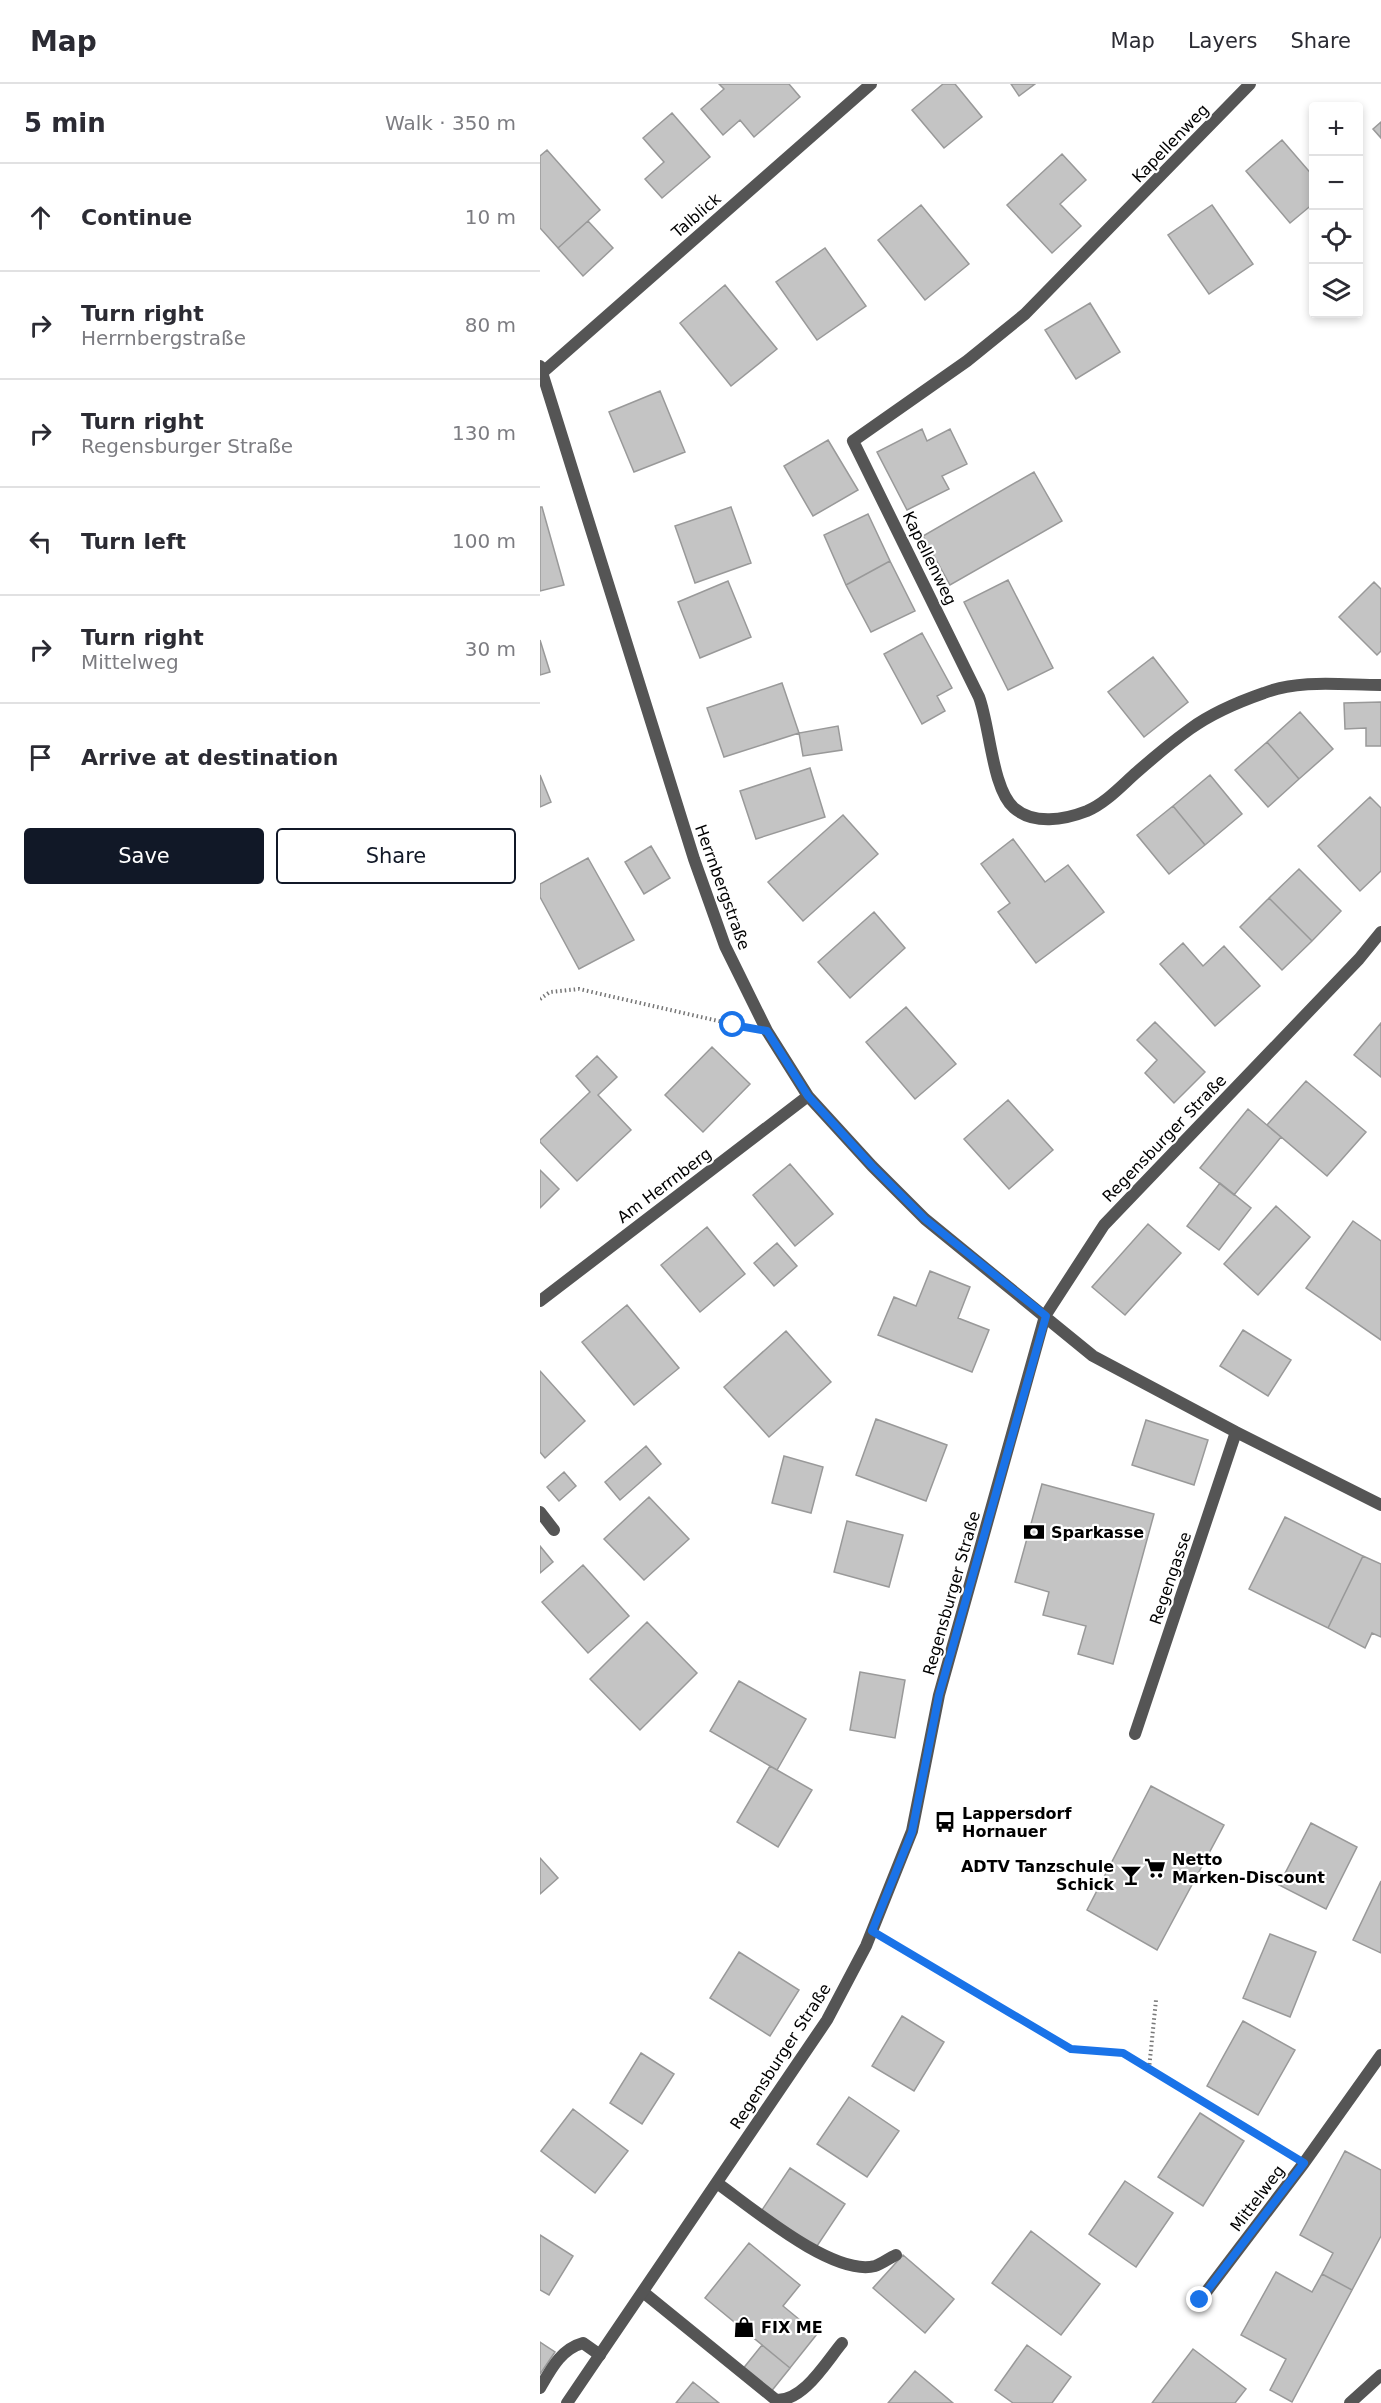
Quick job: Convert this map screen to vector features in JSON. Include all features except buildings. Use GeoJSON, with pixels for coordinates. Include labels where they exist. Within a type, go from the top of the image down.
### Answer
{"type":"FeatureCollection","features":[{"type":"Feature","properties":{"kind":"street","name":"Talblick"},"geometry":{"type":"LineString","coordinates":[[541,369],[871,84]]}},
{"type":"Feature","properties":{"kind":"street","name":"Kapellenweg"},"geometry":{"type":"LineString","coordinates":[[1250,84],[1025,314],[967,361],[854,441],[979,697],[985,713],[999,786],[1013,807],[1032,819],[1056,819],[1088,810],[1112,794],[1164,748],[1193,727],[1226,708],[1267,691],[1306,684],[1381,685]]}},
{"type":"Feature","properties":{"kind":"street","name":"Herrnbergstraße"},"geometry":{"type":"LineString","coordinates":[[541,369],[694,859],[725,946],[767,1031],[808,1096],[872,1166],[925,1219],[1046,1316]]}},
{"type":"Feature","properties":{"kind":"street","name":"Regensburger Straße"},"geometry":{"type":"LineString","coordinates":[[567,2403],[827,2020],[872,1931],[912,1832],[939,1695],[1046,1316],[1104,1225],[1359,959],[1381,932]]}},
{"type":"Feature","properties":{"kind":"street","name":"Am Herrnberg"},"geometry":{"type":"LineString","coordinates":[[540,1301],[808,1096]]}},
{"type":"Feature","properties":{"kind":"street"},"geometry":{"type":"LineString","coordinates":[[1046,1316],[1093,1356],[1381,1505]]}},
{"type":"Feature","properties":{"kind":"street","name":"Regengasse"},"geometry":{"type":"LineString","coordinates":[[1135,1734],[1236,1432]]}},
{"type":"Feature","properties":{"kind":"street"},"geometry":{"type":"LineString","coordinates":[[540,1512],[554,1530]]}},
{"type":"Feature","properties":{"kind":"street","name":"Mittelweg"},"geometry":{"type":"LineString","coordinates":[[1200,2300],[1304,2163],[1381,2055]]}},
{"type":"Feature","properties":{"kind":"street"},"geometry":{"type":"LineString","coordinates":[[717,2183],[825,2257],[850,2266],[875,2266],[896,2254]]}},
{"type":"Feature","properties":{"kind":"street"},"geometry":{"type":"LineString","coordinates":[[643,2292],[776,2400],[792,2397],[800,2391],[842,2343]]}},
{"type":"Feature","properties":{"kind":"street"},"geometry":{"type":"LineString","coordinates":[[540,2388],[556,2361],[572,2346],[583,2343],[600,2355]]}},
{"type":"Feature","properties":{"kind":"street"},"geometry":{"type":"LineString","coordinates":[[1350,2403],[1381,2375]]}},
{"type":"Feature","properties":{"kind":"path"},"geometry":{"type":"LineString","coordinates":[[540,999],[550,992],[579,989],[767,1031]]}},
{"type":"Feature","properties":{"kind":"path"},"geometry":{"type":"LineString","coordinates":[[872,1931],[1071,2049],[1123,2053],[1304,2163]]}},
{"type":"Feature","properties":{"kind":"path"},"geometry":{"type":"LineString","coordinates":[[1149,2069],[1156,2000]]}},
{"type":"Feature","properties":{"kind":"place","name":"Sparkasse"},"geometry":{"type":"Point","coordinates":[1034,1532]}},
{"type":"Feature","properties":{"kind":"place","name":"Lappersdorf Hornauer"},"geometry":{"type":"Point","coordinates":[945,1822]}},
{"type":"Feature","properties":{"kind":"place","name":"Netto Marken-Discount"},"geometry":{"type":"Point","coordinates":[1155,1868]}},
{"type":"Feature","properties":{"kind":"place","name":"ADTV Tanzschule Schick"},"geometry":{"type":"Point","coordinates":[1131,1875]}},
{"type":"Feature","properties":{"kind":"place","name":"FIX ME"},"geometry":{"type":"Point","coordinates":[744,2327]}},
{"type":"Feature","properties":{"kind":"route"},"geometry":{"type":"LineString","coordinates":[[733,1025],[767,1031],[808,1096],[872,1166],[952,1243],[1046,1316],[939,1695],[912,1832],[872,1931],[1071,2049],[1123,2053],[1304,2163],[1200,2300]]}}]}
